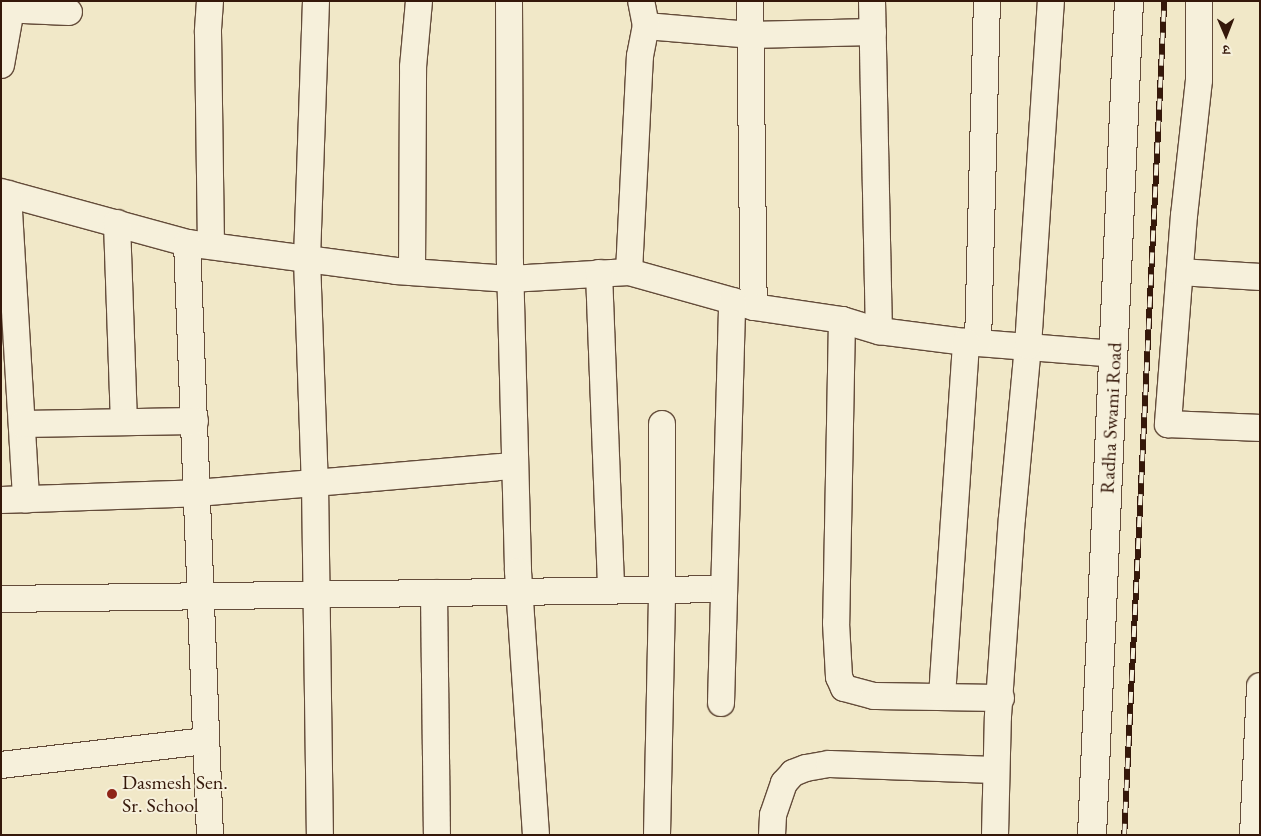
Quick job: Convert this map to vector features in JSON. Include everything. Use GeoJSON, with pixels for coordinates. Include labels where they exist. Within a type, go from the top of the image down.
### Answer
{"type":"FeatureCollection","features":[{"type":"Feature","properties":{"kind":"street"},"geometry":{"type":"LineString","coordinates":[[210,1],[199,245],[195,421],[204,741],[210,835]]}},
{"type":"Feature","properties":{"kind":"street"},"geometry":{"type":"LineString","coordinates":[[316,1],[307,259],[315,483],[320,835]]}},
{"type":"Feature","properties":{"kind":"street"},"geometry":{"type":"LineString","coordinates":[[412,272],[413,67],[419,1]]}},
{"type":"Feature","properties":{"kind":"street"},"geometry":{"type":"LineString","coordinates":[[509,1],[510,279],[520,591],[536,835]]}},
{"type":"Feature","properties":{"kind":"street"},"geometry":{"type":"LineString","coordinates":[[629,272],[640,56],[646,26],[641,1]]}},
{"type":"Feature","properties":{"kind":"street"},"geometry":{"type":"LineString","coordinates":[[721,703],[724,589],[742,304],[750,1]]}},
{"type":"Feature","properties":{"kind":"street"},"geometry":{"type":"LineString","coordinates":[[872,1],[879,331]]}},
{"type":"Feature","properties":{"kind":"street"},"geometry":{"type":"LineString","coordinates":[[942,696],[972,343],[987,1]]}},
{"type":"Feature","properties":{"kind":"street"},"geometry":{"type":"LineString","coordinates":[[995,835],[995,770],[1012,518],[1028,346],[1051,1]]}},
{"type":"Feature","properties":{"kind":"street","name":"Radha Swami Road"},"geometry":{"type":"LineString","coordinates":[[1092,835],[1129,1]]}},
{"type":"Feature","properties":{"kind":"street"},"geometry":{"type":"LineString","coordinates":[[1199,1],[1199,80],[1180,272],[1168,424],[1260,428]]}},
{"type":"Feature","properties":{"kind":"street"},"geometry":{"type":"LineString","coordinates":[[1,65],[6,9],[69,12]]}},
{"type":"Feature","properties":{"kind":"street"},"geometry":{"type":"LineString","coordinates":[[646,26],[750,35],[873,32]]}},
{"type":"Feature","properties":{"kind":"street"},"geometry":{"type":"LineString","coordinates":[[516,466],[197,493],[14,499],[15,415],[5,193],[199,245],[412,272],[510,279],[629,272],[742,304],[842,320],[879,331],[972,343],[1114,354]]}},
{"type":"Feature","properties":{"kind":"street"},"geometry":{"type":"LineString","coordinates":[[117,223],[124,422]]}},
{"type":"Feature","properties":{"kind":"street"},"geometry":{"type":"LineString","coordinates":[[1180,272],[1260,276]]}},
{"type":"Feature","properties":{"kind":"street"},"geometry":{"type":"LineString","coordinates":[[599,273],[611,590]]}},
{"type":"Feature","properties":{"kind":"street"},"geometry":{"type":"LineString","coordinates":[[842,320],[836,623],[839,677],[844,688],[857,693],[1001,698]]}},
{"type":"Feature","properties":{"kind":"street"},"geometry":{"type":"LineString","coordinates":[[15,415],[124,422],[195,421]]}},
{"type":"Feature","properties":{"kind":"street"},"geometry":{"type":"LineString","coordinates":[[657,835],[662,590],[662,424]]}},
{"type":"Feature","properties":{"kind":"street"},"geometry":{"type":"LineString","coordinates":[[1,599],[724,589]]}},
{"type":"Feature","properties":{"kind":"street"},"geometry":{"type":"LineString","coordinates":[[434,592],[437,835]]}},
{"type":"Feature","properties":{"kind":"street"},"geometry":{"type":"LineString","coordinates":[[1253,835],[1260,686]]}},
{"type":"Feature","properties":{"kind":"street"},"geometry":{"type":"LineString","coordinates":[[1,765],[204,741]]}},
{"type":"Feature","properties":{"kind":"street"},"geometry":{"type":"LineString","coordinates":[[772,835],[773,815],[784,783],[793,772],[806,768],[829,764],[995,770]]}},
{"type":"Feature","properties":{"kind":"railway"},"geometry":{"type":"LineString","coordinates":[[1124,835],[1164,1]]}},
{"type":"Feature","properties":{"kind":"place","name":"Dasmesh Sen. Sr. School"},"geometry":{"type":"Point","coordinates":[112,794]}}]}
